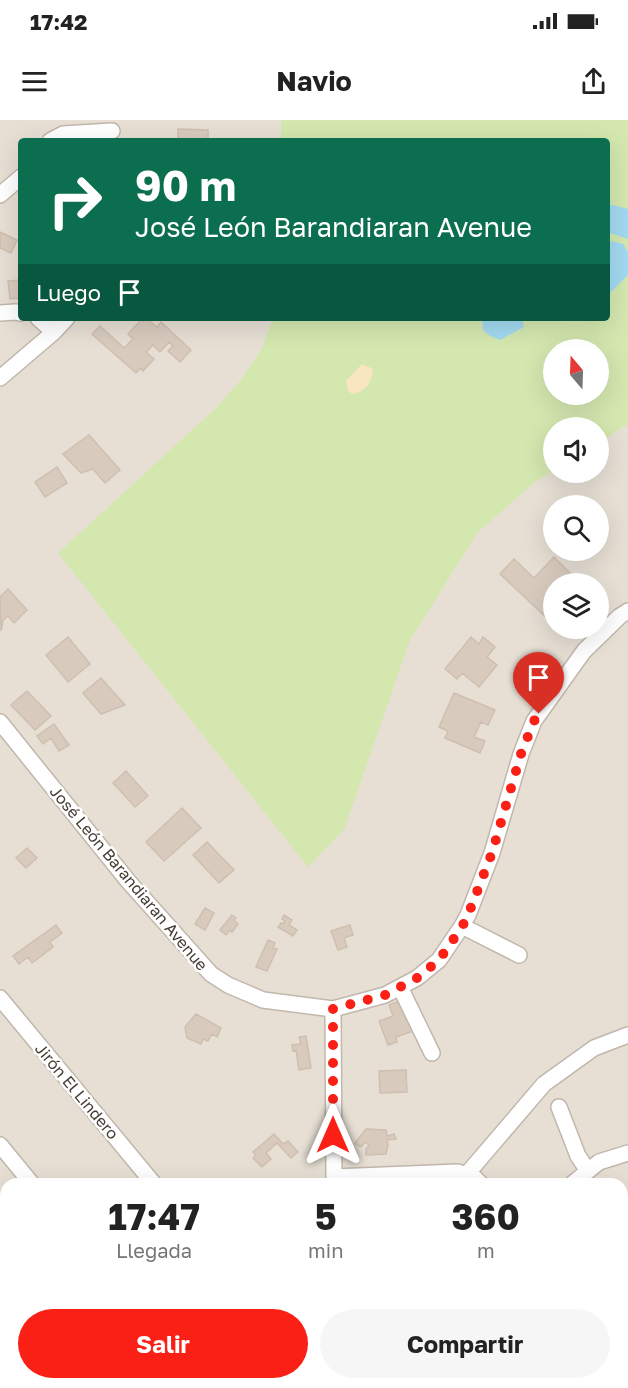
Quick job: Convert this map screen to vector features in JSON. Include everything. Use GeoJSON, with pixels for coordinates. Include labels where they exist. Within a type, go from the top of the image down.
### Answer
{"type":"FeatureCollection","features":[{"type":"Feature","properties":{"kind":"street"},"geometry":{"type":"LineString","coordinates":[[56,138],[63,134],[112,131]]}},
{"type":"Feature","properties":{"kind":"street"},"geometry":{"type":"LineString","coordinates":[[0,195],[18,180]]}},
{"type":"Feature","properties":{"kind":"street"},"geometry":{"type":"LineString","coordinates":[[0,313],[18,312]]}},
{"type":"Feature","properties":{"kind":"street"},"geometry":{"type":"LineString","coordinates":[[42,321],[54,333]]}},
{"type":"Feature","properties":{"kind":"street"},"geometry":{"type":"LineString","coordinates":[[0,378],[54,333],[64,321]]}},
{"type":"Feature","properties":{"kind":"street","name":"José León Barandiaran Avenue"},"geometry":{"type":"LineString","coordinates":[[3,728],[128,881],[211,974],[228,985],[263,1000],[333,1009],[385,995],[417,978],[439,960],[462,927],[492,853],[521,754],[534,721],[584,651],[628,611]]}},
{"type":"Feature","properties":{"kind":"street"},"geometry":{"type":"LineString","coordinates":[[462,927],[519,955]]}},
{"type":"Feature","properties":{"kind":"street"},"geometry":{"type":"LineString","coordinates":[[400,987],[432,1053]]}},
{"type":"Feature","properties":{"kind":"street","name":"Jirón El Lindero"},"geometry":{"type":"LineString","coordinates":[[0,998],[6,1017],[149,1178]]}},
{"type":"Feature","properties":{"kind":"street"},"geometry":{"type":"LineString","coordinates":[[333,1009],[334,1178]]}},
{"type":"Feature","properties":{"kind":"street"},"geometry":{"type":"LineString","coordinates":[[468,1174],[544,1084],[594,1048],[628,1035]]}},
{"type":"Feature","properties":{"kind":"street"},"geometry":{"type":"LineString","coordinates":[[559,1107],[578,1156],[588,1171]]}},
{"type":"Feature","properties":{"kind":"street"},"geometry":{"type":"LineString","coordinates":[[0,1145],[27,1178]]}},
{"type":"Feature","properties":{"kind":"street"},"geometry":{"type":"LineString","coordinates":[[579,1178],[599,1162],[628,1153]]}},
{"type":"Feature","properties":{"kind":"street"},"geometry":{"type":"LineString","coordinates":[[361,1178],[441,1172],[458,1172],[475,1178]]}},
{"type":"Feature","properties":{"kind":"shaded area"},"geometry":{"type":"Polygon","coordinates":[[[0,120],[628,120],[628,1178],[0,1178],[0,120]]]}},
{"type":"Feature","properties":{"kind":"green space"},"geometry":{"type":"Polygon","coordinates":[[[281,120],[628,120],[628,424],[609,436],[609,417],[543,417],[543,477],[478,532],[410,640],[344,830],[308,867],[58,553],[216,408],[240,381],[263,346],[272,321],[610,321],[610,138],[281,138],[281,120]]]}},
{"type":"Feature","properties":{"kind":"sand"},"geometry":{"type":"Polygon","coordinates":[[[362,364],[373,369],[371,379],[364,389],[352,394],[348,391],[346,381],[362,364]]]}},
{"type":"Feature","properties":{"kind":"water"},"geometry":{"type":"Polygon","coordinates":[[[610,204],[628,209],[628,239],[610,233],[610,204]]]}},
{"type":"Feature","properties":{"kind":"water"},"geometry":{"type":"Polygon","coordinates":[[[610,242],[623,244],[628,252],[628,275],[610,293],[610,242]]]}},
{"type":"Feature","properties":{"kind":"water"},"geometry":{"type":"Polygon","coordinates":[[[482,321],[523,321],[524,327],[500,340],[483,330],[482,321]]]}},
{"type":"Feature","properties":{"kind":"building"},"geometry":{"type":"Polygon","coordinates":[[[178,129],[208,130],[208,138],[178,138],[178,129]]]}},
{"type":"Feature","properties":{"kind":"building"},"geometry":{"type":"Polygon","coordinates":[[[0,232],[17,240],[11,253],[0,248],[0,232]]]}},
{"type":"Feature","properties":{"kind":"building"},"geometry":{"type":"Polygon","coordinates":[[[18,280],[18,298],[10,299],[8,281],[18,280]]]}},
{"type":"Feature","properties":{"kind":"building"},"geometry":{"type":"Polygon","coordinates":[[[140,321],[150,321],[157,327],[161,322],[191,350],[180,362],[168,351],[173,346],[169,342],[160,352],[153,345],[146,352],[154,359],[143,371],[141,368],[136,373],[92,334],[100,326],[124,348],[133,339],[128,334],[140,321]]]}},
{"type":"Feature","properties":{"kind":"building"},"geometry":{"type":"Polygon","coordinates":[[[89,435],[120,470],[105,483],[93,469],[81,473],[63,454],[89,435]]]}},
{"type":"Feature","properties":{"kind":"building"},"geometry":{"type":"Polygon","coordinates":[[[57,467],[67,483],[45,497],[35,482],[57,467]]]}},
{"type":"Feature","properties":{"kind":"building"},"geometry":{"type":"Polygon","coordinates":[[[514,559],[534,578],[550,561],[558,561],[570,573],[543,573],[543,614],[500,574],[514,559]]]}},
{"type":"Feature","properties":{"kind":"building"},"geometry":{"type":"Polygon","coordinates":[[[8,589],[27,610],[14,623],[8,616],[3,620],[1,631],[0,597],[8,589]]]}},
{"type":"Feature","properties":{"kind":"building"},"geometry":{"type":"Polygon","coordinates":[[[68,637],[90,664],[68,682],[46,655],[68,637]]]}},
{"type":"Feature","properties":{"kind":"building"},"geometry":{"type":"Polygon","coordinates":[[[471,637],[479,644],[483,637],[495,647],[487,657],[497,665],[479,687],[462,673],[457,679],[445,669],[471,637]]]}},
{"type":"Feature","properties":{"kind":"building"},"geometry":{"type":"Polygon","coordinates":[[[101,678],[125,705],[101,714],[83,693],[101,678]]]}},
{"type":"Feature","properties":{"kind":"building"},"geometry":{"type":"Polygon","coordinates":[[[27,691],[51,716],[35,730],[11,705],[27,691]]]}},
{"type":"Feature","properties":{"kind":"building"},"geometry":{"type":"Polygon","coordinates":[[[454,693],[495,710],[488,725],[481,722],[474,737],[485,741],[480,753],[445,738],[448,731],[439,727],[454,693]]]}},
{"type":"Feature","properties":{"kind":"building"},"geometry":{"type":"Polygon","coordinates":[[[54,724],[69,745],[59,751],[51,738],[43,744],[37,736],[54,724]]]}},
{"type":"Feature","properties":{"kind":"building"},"geometry":{"type":"Polygon","coordinates":[[[126,771],[148,796],[135,807],[113,783],[126,771]]]}},
{"type":"Feature","properties":{"kind":"building"},"geometry":{"type":"Polygon","coordinates":[[[182,808],[201,828],[164,861],[146,842],[182,808]]]}},
{"type":"Feature","properties":{"kind":"building"},"geometry":{"type":"Polygon","coordinates":[[[207,842],[234,870],[219,883],[193,855],[207,842]]]}},
{"type":"Feature","properties":{"kind":"building"},"geometry":{"type":"Polygon","coordinates":[[[27,848],[37,858],[26,868],[16,858],[27,848]]]}},
{"type":"Feature","properties":{"kind":"building"},"geometry":{"type":"Polygon","coordinates":[[[205,908],[214,913],[205,930],[195,924],[205,908]]]}},
{"type":"Feature","properties":{"kind":"building"},"geometry":{"type":"Polygon","coordinates":[[[232,915],[238,924],[232,932],[230,930],[226,935],[220,930],[232,915]]]}},
{"type":"Feature","properties":{"kind":"building"},"geometry":{"type":"Polygon","coordinates":[[[284,915],[292,920],[289,925],[297,930],[293,936],[278,927],[285,921],[282,919],[284,915]]]}},
{"type":"Feature","properties":{"kind":"building"},"geometry":{"type":"Polygon","coordinates":[[[56,925],[62,933],[50,942],[53,947],[32,963],[28,957],[19,964],[13,956],[56,925]]]}},
{"type":"Feature","properties":{"kind":"building"},"geometry":{"type":"Polygon","coordinates":[[[350,925],[353,935],[344,938],[347,947],[338,950],[331,931],[350,925]]]}},
{"type":"Feature","properties":{"kind":"building"},"geometry":{"type":"Polygon","coordinates":[[[268,940],[275,943],[273,948],[277,949],[267,971],[256,967],[268,940]]]}},
{"type":"Feature","properties":{"kind":"building"},"geometry":{"type":"Polygon","coordinates":[[[405,999],[416,1030],[396,1037],[397,1042],[388,1045],[379,1021],[393,1016],[389,1005],[405,999]]]}},
{"type":"Feature","properties":{"kind":"building"},"geometry":{"type":"Polygon","coordinates":[[[196,1014],[221,1028],[217,1037],[212,1034],[208,1041],[203,1039],[201,1044],[187,1038],[185,1027],[196,1014]]]}},
{"type":"Feature","properties":{"kind":"building"},"geometry":{"type":"Polygon","coordinates":[[[306,1036],[311,1068],[299,1070],[296,1050],[293,1051],[292,1045],[301,1044],[299,1037],[306,1036]]]}},
{"type":"Feature","properties":{"kind":"building"},"geometry":{"type":"Polygon","coordinates":[[[406,1070],[407,1092],[380,1093],[379,1071],[406,1070]]]}},
{"type":"Feature","properties":{"kind":"building"},"geometry":{"type":"Polygon","coordinates":[[[366,1129],[386,1130],[387,1136],[394,1134],[396,1139],[387,1140],[386,1154],[366,1155],[369,1145],[365,1142],[361,1147],[355,1143],[366,1129]]]}},
{"type":"Feature","properties":{"kind":"building"},"geometry":{"type":"Polygon","coordinates":[[[274,1134],[283,1144],[288,1141],[298,1152],[291,1158],[277,1143],[266,1153],[271,1159],[262,1167],[253,1158],[256,1155],[253,1152],[274,1134]]]}},
{"type":"Feature","properties":{"kind":"route"},"geometry":{"type":"LineString","coordinates":[[333,1135],[333,1009],[385,995],[417,978],[439,960],[468,915],[492,853],[521,754],[539,714]]}}]}
